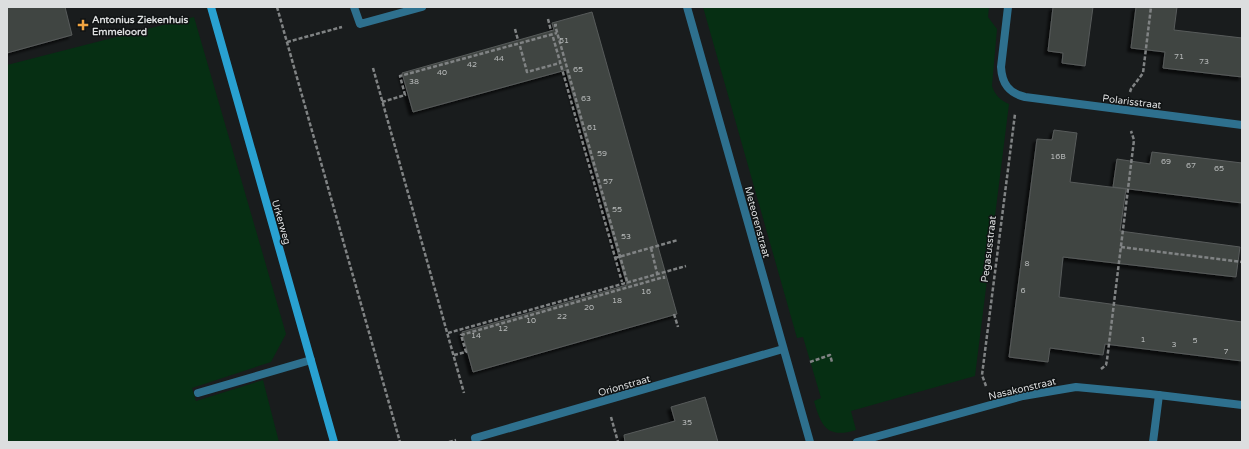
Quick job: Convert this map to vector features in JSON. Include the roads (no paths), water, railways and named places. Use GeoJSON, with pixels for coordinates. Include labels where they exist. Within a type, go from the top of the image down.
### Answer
{"type":"FeatureCollection","features":[{"type":"Feature","properties":{"kind":"main road","name":"Urkerweg"},"geometry":{"type":"LineString","coordinates":[[211,7],[334,442]]}},
{"type":"Feature","properties":{"kind":"street"},"geometry":{"type":"LineString","coordinates":[[354,7],[360,24],[422,7]]}},
{"type":"Feature","properties":{"kind":"street","name":"Meteorenstraat"},"geometry":{"type":"LineString","coordinates":[[687,7],[782,350],[810,442]]}},
{"type":"Feature","properties":{"kind":"street","name":"Polarisstraat"},"geometry":{"type":"LineString","coordinates":[[1008,7],[1001,67],[1002,76],[1009,89],[1020,96],[1242,125]]}},
{"type":"Feature","properties":{"kind":"street","name":"Orionstraat"},"geometry":{"type":"LineString","coordinates":[[476,442],[475,438],[782,350]]}},
{"type":"Feature","properties":{"kind":"street"},"geometry":{"type":"LineString","coordinates":[[198,393],[311,360]]}},
{"type":"Feature","properties":{"kind":"street","name":"Nasakonstraat"},"geometry":{"type":"LineString","coordinates":[[858,442],[1048,390],[1081,387],[1242,405]]}},
{"type":"Feature","properties":{"kind":"street"},"geometry":{"type":"LineString","coordinates":[[1152,442],[1159,395]]}},
{"type":"Feature","properties":{"kind":"place","name":"Antonius Ziekenhuis Emmeloord"},"geometry":{"type":"Point","coordinates":[83,25]}}]}
